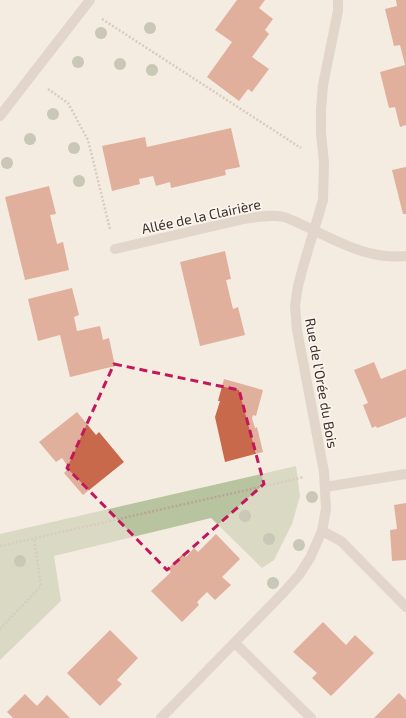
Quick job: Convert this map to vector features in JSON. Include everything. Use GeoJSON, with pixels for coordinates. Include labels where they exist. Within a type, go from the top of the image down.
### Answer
{"type":"FeatureCollection","features":[{"type":"Feature","properties":{"kind":"street","name":"Rue de l'Orée du Bois"},"geometry":{"type":"LineString","coordinates":[[161,718],[298,575],[310,558],[322,531],[326,509],[324,472],[299,344],[296,306],[299,280],[323,200],[324,162],[321,133],[321,110],[323,85],[338,11],[338,0]]}},
{"type":"Feature","properties":{"kind":"street"},"geometry":{"type":"LineString","coordinates":[[0,116],[87,4]]}},
{"type":"Feature","properties":{"kind":"street","name":"Allée de la Clairière"},"geometry":{"type":"LineString","coordinates":[[115,249],[244,219],[265,216],[284,217],[365,253],[384,256],[406,256]]}},
{"type":"Feature","properties":{"kind":"street"},"geometry":{"type":"LineString","coordinates":[[325,487],[406,474]]}},
{"type":"Feature","properties":{"kind":"street"},"geometry":{"type":"LineString","coordinates":[[322,531],[341,541],[406,607]]}},
{"type":"Feature","properties":{"kind":"street"},"geometry":{"type":"LineString","coordinates":[[235,642],[311,718]]}},
{"type":"Feature","properties":{"kind":"path"},"geometry":{"type":"LineString","coordinates":[[87,4],[324,162]]}},
{"type":"Feature","properties":{"kind":"path"},"geometry":{"type":"LineString","coordinates":[[31,77],[68,103],[88,140],[115,249]]}},
{"type":"Feature","properties":{"kind":"path"},"geometry":{"type":"LineString","coordinates":[[0,546],[324,472]]}},
{"type":"Feature","properties":{"kind":"path"},"geometry":{"type":"LineString","coordinates":[[0,629],[41,586],[34,539]]}},
{"type":"Feature","properties":{"kind":"highlighted area"},"geometry":{"type":"Polygon","coordinates":[[[114,364],[239,390],[264,484],[167,570],[67,468],[114,364]]]}},
{"type":"Feature","properties":{"kind":"green space"},"geometry":{"type":"Polygon","coordinates":[[[296,466],[300,496],[292,524],[274,560],[262,568],[211,518],[54,556],[61,601],[0,660],[0,534],[296,466]]]}},
{"type":"Feature","properties":{"kind":"building"},"geometry":{"type":"Polygon","coordinates":[[[237,0],[265,0],[259,8],[273,19],[265,30],[269,34],[252,57],[269,69],[252,92],[248,89],[239,101],[207,77],[232,42],[215,30],[237,0]]]}},
{"type":"Feature","properties":{"kind":"building"},"geometry":{"type":"Polygon","coordinates":[[[396,0],[406,0],[406,125],[400,127],[395,107],[389,108],[380,72],[405,65],[400,45],[394,46],[385,9],[397,6],[396,0]]]}},
{"type":"Feature","properties":{"kind":"building"},"geometry":{"type":"Polygon","coordinates":[[[231,128],[240,167],[225,170],[226,175],[171,188],[170,182],[156,186],[153,176],[139,179],[140,184],[112,191],[102,146],[145,137],[147,147],[231,128]]]}},
{"type":"Feature","properties":{"kind":"building"},"geometry":{"type":"Polygon","coordinates":[[[406,167],[406,214],[403,214],[392,170],[406,167]]]}},
{"type":"Feature","properties":{"kind":"building"},"geometry":{"type":"Polygon","coordinates":[[[49,186],[56,214],[50,215],[57,244],[63,242],[69,270],[25,280],[5,197],[49,186]]]}},
{"type":"Feature","properties":{"kind":"building"},"geometry":{"type":"Polygon","coordinates":[[[225,251],[231,279],[226,280],[233,309],[238,307],[245,335],[200,346],[180,262],[225,251]]]}},
{"type":"Feature","properties":{"kind":"building"},"geometry":{"type":"Polygon","coordinates":[[[72,288],[79,315],[74,317],[77,331],[100,326],[103,340],[109,338],[115,366],[70,377],[60,335],[38,341],[28,299],[72,288]]]}},
{"type":"Feature","properties":{"kind":"building"},"geometry":{"type":"Polygon","coordinates":[[[374,362],[381,379],[406,369],[406,417],[377,428],[376,426],[372,428],[363,405],[368,403],[354,370],[374,362]]]}},
{"type":"Feature","properties":{"kind":"building"},"geometry":{"type":"Polygon","coordinates":[[[224,379],[263,390],[256,416],[253,415],[252,418],[255,428],[257,427],[263,452],[225,462],[215,417],[224,379]]]}},
{"type":"Feature","properties":{"kind":"building"},"geometry":{"type":"Polygon","coordinates":[[[77,412],[96,435],[99,432],[124,462],[83,495],[64,473],[69,468],[62,458],[56,462],[39,442],[77,412]]]}},
{"type":"Feature","properties":{"kind":"building"},"geometry":{"type":"Polygon","coordinates":[[[406,503],[406,560],[392,561],[390,530],[397,529],[394,505],[406,503]]]}},
{"type":"Feature","properties":{"kind":"building"},"geometry":{"type":"Polygon","coordinates":[[[216,534],[240,559],[222,577],[231,585],[215,600],[207,592],[197,602],[199,605],[182,622],[151,591],[171,572],[168,569],[183,554],[186,557],[194,548],[198,552],[216,534]]]}},
{"type":"Feature","properties":{"kind":"building"},"geometry":{"type":"Polygon","coordinates":[[[323,622],[346,645],[355,635],[374,653],[331,696],[312,678],[317,673],[293,652],[323,622]]]}},
{"type":"Feature","properties":{"kind":"building"},"geometry":{"type":"Polygon","coordinates":[[[110,630],[138,658],[117,680],[122,684],[100,706],[67,673],[110,630]]]}},
{"type":"Feature","properties":{"kind":"building"},"geometry":{"type":"Polygon","coordinates":[[[399,693],[406,700],[406,718],[374,718],[399,693]]]}},
{"type":"Feature","properties":{"kind":"building"},"geometry":{"type":"Polygon","coordinates":[[[25,694],[37,706],[47,695],[70,718],[13,718],[7,712],[25,694]]]}}]}
